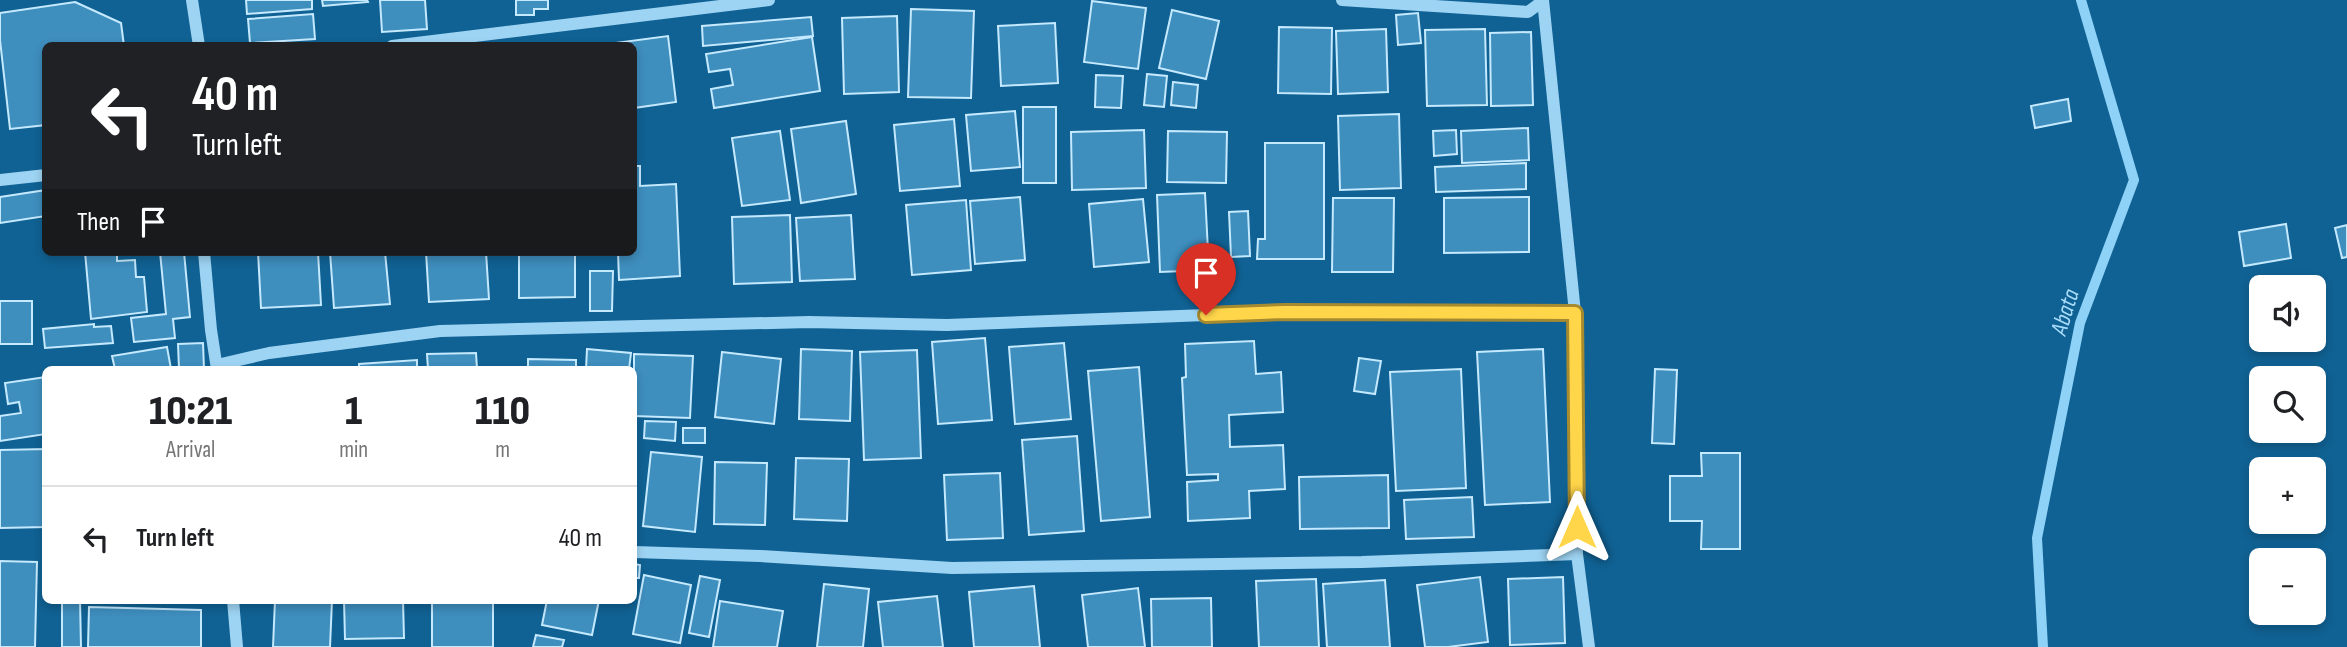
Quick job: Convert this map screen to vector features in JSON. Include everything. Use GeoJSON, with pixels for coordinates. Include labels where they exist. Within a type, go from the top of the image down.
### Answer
{"type":"FeatureCollection","features":[{"type":"Feature","properties":{"kind":"street"},"geometry":{"type":"LineString","coordinates":[[192,0],[198,42]]}},
{"type":"Feature","properties":{"kind":"street"},"geometry":{"type":"LineString","coordinates":[[425,42],[769,0]]}},
{"type":"Feature","properties":{"kind":"street"},"geometry":{"type":"LineString","coordinates":[[1342,0],[1528,12],[1543,0]]}},
{"type":"Feature","properties":{"kind":"street"},"geometry":{"type":"LineString","coordinates":[[1543,0],[1575,313],[1577,554],[1588,647]]}},
{"type":"Feature","properties":{"kind":"street"},"geometry":{"type":"LineString","coordinates":[[0,180],[42,175]]}},
{"type":"Feature","properties":{"kind":"street"},"geometry":{"type":"LineString","coordinates":[[204,256],[217,366]]}},
{"type":"Feature","properties":{"kind":"street"},"geometry":{"type":"LineString","coordinates":[[221,366],[269,353],[440,331],[808,322],[947,326],[1284,312],[1575,313]]}},
{"type":"Feature","properties":{"kind":"street"},"geometry":{"type":"LineString","coordinates":[[637,552],[760,556],[952,568],[1348,562],[1577,554]]}},
{"type":"Feature","properties":{"kind":"street"},"geometry":{"type":"LineString","coordinates":[[233,604],[237,647]]}},
{"type":"Feature","properties":{"kind":"building"},"geometry":{"type":"Polygon","coordinates":[[[246,0],[312,0],[312,9],[247,14],[246,0]]]}},
{"type":"Feature","properties":{"kind":"building"},"geometry":{"type":"Polygon","coordinates":[[[322,0],[367,0],[368,2],[323,6],[322,0]]]}},
{"type":"Feature","properties":{"kind":"building"},"geometry":{"type":"Polygon","coordinates":[[[380,0],[425,0],[427,29],[382,32],[380,0]]]}},
{"type":"Feature","properties":{"kind":"building"},"geometry":{"type":"Polygon","coordinates":[[[516,0],[548,0],[548,9],[534,9],[534,15],[516,15],[516,0]]]}},
{"type":"Feature","properties":{"kind":"building"},"geometry":{"type":"Polygon","coordinates":[[[1092,1],[1146,8],[1138,69],[1084,62],[1092,1]]]}},
{"type":"Feature","properties":{"kind":"building"},"geometry":{"type":"Polygon","coordinates":[[[75,2],[121,23],[123,42],[42,42],[42,125],[10,129],[0,40],[0,13],[75,2]]]}},
{"type":"Feature","properties":{"kind":"building"},"geometry":{"type":"Polygon","coordinates":[[[911,9],[974,11],[971,98],[908,97],[911,9]]]}},
{"type":"Feature","properties":{"kind":"building"},"geometry":{"type":"Polygon","coordinates":[[[1172,10],[1219,21],[1206,79],[1159,68],[1172,10]]]}},
{"type":"Feature","properties":{"kind":"building"},"geometry":{"type":"Polygon","coordinates":[[[1418,13],[1421,43],[1398,45],[1396,15],[1418,13]]]}},
{"type":"Feature","properties":{"kind":"building"},"geometry":{"type":"Polygon","coordinates":[[[313,14],[315,39],[250,42],[248,19],[313,14]]]}},
{"type":"Feature","properties":{"kind":"building"},"geometry":{"type":"Polygon","coordinates":[[[897,16],[899,92],[844,94],[842,18],[897,16]]]}},
{"type":"Feature","properties":{"kind":"building"},"geometry":{"type":"Polygon","coordinates":[[[811,17],[813,36],[703,46],[702,26],[811,17]]]}},
{"type":"Feature","properties":{"kind":"building"},"geometry":{"type":"Polygon","coordinates":[[[1055,23],[1058,83],[1001,86],[998,26],[1055,23]]]}},
{"type":"Feature","properties":{"kind":"building"},"geometry":{"type":"Polygon","coordinates":[[[1279,27],[1332,28],[1331,94],[1278,93],[1279,27]]]}},
{"type":"Feature","properties":{"kind":"building"},"geometry":{"type":"Polygon","coordinates":[[[1386,29],[1388,92],[1338,94],[1336,31],[1386,29]]]}},
{"type":"Feature","properties":{"kind":"building"},"geometry":{"type":"Polygon","coordinates":[[[1485,29],[1487,105],[1427,106],[1425,30],[1485,29]]]}},
{"type":"Feature","properties":{"kind":"building"},"geometry":{"type":"Polygon","coordinates":[[[1531,32],[1533,105],[1491,106],[1490,33],[1531,32]]]}},
{"type":"Feature","properties":{"kind":"building"},"geometry":{"type":"Polygon","coordinates":[[[668,36],[676,102],[637,108],[637,42],[623,42],[668,36]]]}},
{"type":"Feature","properties":{"kind":"building"},"geometry":{"type":"Polygon","coordinates":[[[812,37],[820,91],[714,108],[711,89],[733,85],[730,69],[709,72],[706,54],[812,37]]]}},
{"type":"Feature","properties":{"kind":"building"},"geometry":{"type":"Polygon","coordinates":[[[1147,74],[1167,76],[1164,107],[1144,105],[1147,74]]]}},
{"type":"Feature","properties":{"kind":"building"},"geometry":{"type":"Polygon","coordinates":[[[1096,75],[1123,76],[1121,108],[1095,107],[1096,75]]]}},
{"type":"Feature","properties":{"kind":"building"},"geometry":{"type":"Polygon","coordinates":[[[1173,82],[1198,85],[1196,108],[1171,105],[1173,82]]]}},
{"type":"Feature","properties":{"kind":"building"},"geometry":{"type":"Polygon","coordinates":[[[2068,99],[2071,121],[2035,128],[2031,106],[2068,99]]]}},
{"type":"Feature","properties":{"kind":"building"},"geometry":{"type":"Polygon","coordinates":[[[1023,107],[1056,107],[1056,183],[1023,183],[1023,107]]]}},
{"type":"Feature","properties":{"kind":"building"},"geometry":{"type":"Polygon","coordinates":[[[1015,111],[1020,167],[971,171],[966,115],[1015,111]]]}},
{"type":"Feature","properties":{"kind":"building"},"geometry":{"type":"Polygon","coordinates":[[[1399,114],[1401,188],[1340,190],[1338,116],[1399,114]]]}},
{"type":"Feature","properties":{"kind":"building"},"geometry":{"type":"Polygon","coordinates":[[[954,119],[960,186],[900,191],[894,125],[954,119]]]}},
{"type":"Feature","properties":{"kind":"building"},"geometry":{"type":"Polygon","coordinates":[[[846,121],[856,194],[801,203],[791,129],[846,121]]]}},
{"type":"Feature","properties":{"kind":"building"},"geometry":{"type":"Polygon","coordinates":[[[1528,128],[1529,160],[1462,163],[1461,131],[1528,128]]]}},
{"type":"Feature","properties":{"kind":"building"},"geometry":{"type":"Polygon","coordinates":[[[1144,130],[1146,188],[1072,190],[1071,132],[1144,130]]]}},
{"type":"Feature","properties":{"kind":"building"},"geometry":{"type":"Polygon","coordinates":[[[1456,130],[1457,154],[1434,156],[1433,131],[1456,130]]]}},
{"type":"Feature","properties":{"kind":"building"},"geometry":{"type":"Polygon","coordinates":[[[780,131],[790,200],[742,206],[732,138],[780,131]]]}},
{"type":"Feature","properties":{"kind":"building"},"geometry":{"type":"Polygon","coordinates":[[[1168,131],[1227,132],[1226,183],[1167,182],[1168,131]]]}},
{"type":"Feature","properties":{"kind":"building"},"geometry":{"type":"Polygon","coordinates":[[[1265,143],[1324,143],[1324,259],[1257,259],[1258,239],[1265,239],[1265,143]]]}},
{"type":"Feature","properties":{"kind":"building"},"geometry":{"type":"Polygon","coordinates":[[[1526,163],[1526,189],[1436,192],[1435,167],[1526,163]]]}},
{"type":"Feature","properties":{"kind":"building"},"geometry":{"type":"Polygon","coordinates":[[[637,166],[640,166],[640,186],[676,184],[680,276],[619,280],[618,256],[637,256],[637,166]]]}},
{"type":"Feature","properties":{"kind":"building"},"geometry":{"type":"Polygon","coordinates":[[[42,191],[42,217],[0,223],[0,197],[42,191]]]}},
{"type":"Feature","properties":{"kind":"building"},"geometry":{"type":"Polygon","coordinates":[[[1205,193],[1209,270],[1160,272],[1157,195],[1205,193]]]}},
{"type":"Feature","properties":{"kind":"building"},"geometry":{"type":"Polygon","coordinates":[[[1020,197],[1025,260],[975,264],[970,201],[1020,197]]]}},
{"type":"Feature","properties":{"kind":"building"},"geometry":{"type":"Polygon","coordinates":[[[1529,197],[1529,252],[1444,253],[1444,198],[1529,197]]]}},
{"type":"Feature","properties":{"kind":"building"},"geometry":{"type":"Polygon","coordinates":[[[1333,198],[1394,198],[1393,272],[1332,272],[1333,198]]]}},
{"type":"Feature","properties":{"kind":"building"},"geometry":{"type":"Polygon","coordinates":[[[1143,199],[1149,262],[1094,267],[1089,204],[1143,199]]]}},
{"type":"Feature","properties":{"kind":"building"},"geometry":{"type":"Polygon","coordinates":[[[966,200],[971,270],[912,275],[906,205],[966,200]]]}},
{"type":"Feature","properties":{"kind":"building"},"geometry":{"type":"Polygon","coordinates":[[[1248,211],[1250,256],[1231,257],[1229,212],[1248,211]]]}},
{"type":"Feature","properties":{"kind":"building"},"geometry":{"type":"Polygon","coordinates":[[[790,215],[792,282],[734,284],[732,217],[790,215]]]}},
{"type":"Feature","properties":{"kind":"building"},"geometry":{"type":"Polygon","coordinates":[[[851,215],[855,279],[800,281],[796,218],[851,215]]]}},
{"type":"Feature","properties":{"kind":"building"},"geometry":{"type":"Polygon","coordinates":[[[2286,224],[2291,258],[2244,266],[2239,232],[2286,224]]]}},
{"type":"Feature","properties":{"kind":"building"},"geometry":{"type":"Polygon","coordinates":[[[2347,225],[2347,257],[2342,258],[2335,228],[2347,225]]]}},
{"type":"Feature","properties":{"kind":"building"},"geometry":{"type":"Polygon","coordinates":[[[85,256],[117,256],[117,261],[135,260],[136,277],[144,277],[147,312],[91,319],[85,256]]]}},
{"type":"Feature","properties":{"kind":"building"},"geometry":{"type":"Polygon","coordinates":[[[160,256],[184,256],[190,317],[173,319],[175,338],[134,342],[131,318],[166,314],[160,256]]]}},
{"type":"Feature","properties":{"kind":"building"},"geometry":{"type":"Polygon","coordinates":[[[258,256],[318,256],[321,305],[261,308],[258,256]]]}},
{"type":"Feature","properties":{"kind":"building"},"geometry":{"type":"Polygon","coordinates":[[[330,256],[385,256],[390,304],[334,308],[330,256]]]}},
{"type":"Feature","properties":{"kind":"building"},"geometry":{"type":"Polygon","coordinates":[[[426,256],[486,256],[489,299],[429,302],[426,256]]]}},
{"type":"Feature","properties":{"kind":"building"},"geometry":{"type":"Polygon","coordinates":[[[519,256],[575,256],[575,297],[519,298],[519,256]]]}},
{"type":"Feature","properties":{"kind":"building"},"geometry":{"type":"Polygon","coordinates":[[[590,271],[613,271],[612,311],[590,311],[590,271]]]}},
{"type":"Feature","properties":{"kind":"building"},"geometry":{"type":"Polygon","coordinates":[[[0,301],[32,301],[32,344],[0,344],[0,301]]]}},
{"type":"Feature","properties":{"kind":"building"},"geometry":{"type":"Polygon","coordinates":[[[94,324],[94,327],[111,326],[113,343],[45,348],[43,329],[94,324]]]}},
{"type":"Feature","properties":{"kind":"building"},"geometry":{"type":"Polygon","coordinates":[[[985,338],[992,420],[938,424],[932,342],[985,338]]]}},
{"type":"Feature","properties":{"kind":"building"},"geometry":{"type":"Polygon","coordinates":[[[1254,341],[1256,374],[1281,372],[1283,412],[1229,415],[1230,447],[1283,445],[1285,489],[1249,491],[1250,518],[1188,521],[1187,482],[1218,480],[1218,474],[1187,475],[1182,378],[1186,377],[1185,344],[1254,341]]]}},
{"type":"Feature","properties":{"kind":"building"},"geometry":{"type":"Polygon","coordinates":[[[203,343],[204,366],[179,366],[178,344],[203,343]]]}},
{"type":"Feature","properties":{"kind":"building"},"geometry":{"type":"Polygon","coordinates":[[[1064,343],[1071,419],[1015,424],[1009,347],[1064,343]]]}},
{"type":"Feature","properties":{"kind":"building"},"geometry":{"type":"Polygon","coordinates":[[[167,347],[170,366],[114,366],[112,356],[167,347]]]}},
{"type":"Feature","properties":{"kind":"building"},"geometry":{"type":"Polygon","coordinates":[[[587,349],[631,353],[629,366],[586,366],[587,349]]]}},
{"type":"Feature","properties":{"kind":"building"},"geometry":{"type":"Polygon","coordinates":[[[801,349],[852,351],[850,421],[799,419],[801,349]]]}},
{"type":"Feature","properties":{"kind":"building"},"geometry":{"type":"Polygon","coordinates":[[[1543,349],[1550,502],[1485,505],[1477,352],[1543,349]]]}},
{"type":"Feature","properties":{"kind":"building"},"geometry":{"type":"Polygon","coordinates":[[[917,350],[921,458],[864,460],[860,352],[917,350]]]}},
{"type":"Feature","properties":{"kind":"building"},"geometry":{"type":"Polygon","coordinates":[[[722,352],[781,359],[774,424],[715,417],[722,352]]]}},
{"type":"Feature","properties":{"kind":"building"},"geometry":{"type":"Polygon","coordinates":[[[476,353],[477,366],[428,366],[427,354],[476,353]]]}},
{"type":"Feature","properties":{"kind":"building"},"geometry":{"type":"Polygon","coordinates":[[[634,354],[693,356],[690,418],[637,416],[637,366],[634,366],[634,354]]]}},
{"type":"Feature","properties":{"kind":"building"},"geometry":{"type":"Polygon","coordinates":[[[1359,358],[1381,361],[1375,394],[1354,391],[1359,358]]]}},
{"type":"Feature","properties":{"kind":"building"},"geometry":{"type":"Polygon","coordinates":[[[528,359],[576,360],[576,366],[528,366],[528,359]]]}},
{"type":"Feature","properties":{"kind":"building"},"geometry":{"type":"Polygon","coordinates":[[[417,360],[417,366],[359,364],[417,360]]]}},
{"type":"Feature","properties":{"kind":"building"},"geometry":{"type":"Polygon","coordinates":[[[1139,367],[1150,517],[1101,521],[1088,371],[1139,367]]]}},
{"type":"Feature","properties":{"kind":"building"},"geometry":{"type":"Polygon","coordinates":[[[1461,369],[1466,488],[1396,491],[1390,372],[1461,369]]]}},
{"type":"Feature","properties":{"kind":"building"},"geometry":{"type":"Polygon","coordinates":[[[1655,369],[1677,370],[1674,444],[1652,443],[1655,369]]]}},
{"type":"Feature","properties":{"kind":"building"},"geometry":{"type":"Polygon","coordinates":[[[42,378],[42,435],[0,441],[0,416],[21,413],[19,402],[8,404],[5,383],[42,378]]]}},
{"type":"Feature","properties":{"kind":"building"},"geometry":{"type":"Polygon","coordinates":[[[645,421],[676,422],[675,441],[644,438],[645,421]]]}},
{"type":"Feature","properties":{"kind":"building"},"geometry":{"type":"Polygon","coordinates":[[[683,428],[705,428],[705,443],[683,443],[683,428]]]}},
{"type":"Feature","properties":{"kind":"building"},"geometry":{"type":"Polygon","coordinates":[[[1077,436],[1084,531],[1029,535],[1022,440],[1077,436]]]}},
{"type":"Feature","properties":{"kind":"building"},"geometry":{"type":"Polygon","coordinates":[[[42,449],[42,527],[0,528],[0,450],[42,449]]]}},
{"type":"Feature","properties":{"kind":"building"},"geometry":{"type":"Polygon","coordinates":[[[651,452],[702,457],[695,532],[643,526],[651,452]]]}},
{"type":"Feature","properties":{"kind":"building"},"geometry":{"type":"Polygon","coordinates":[[[1701,453],[1740,453],[1740,549],[1701,549],[1702,521],[1670,521],[1670,476],[1702,476],[1701,453]]]}},
{"type":"Feature","properties":{"kind":"building"},"geometry":{"type":"Polygon","coordinates":[[[796,458],[849,459],[847,521],[794,519],[796,458]]]}},
{"type":"Feature","properties":{"kind":"building"},"geometry":{"type":"Polygon","coordinates":[[[715,462],[767,463],[765,525],[714,524],[715,462]]]}},
{"type":"Feature","properties":{"kind":"building"},"geometry":{"type":"Polygon","coordinates":[[[1000,473],[1003,538],[947,540],[944,475],[1000,473]]]}},
{"type":"Feature","properties":{"kind":"building"},"geometry":{"type":"Polygon","coordinates":[[[1388,475],[1389,528],[1300,529],[1299,477],[1388,475]]]}},
{"type":"Feature","properties":{"kind":"building"},"geometry":{"type":"Polygon","coordinates":[[[1472,497],[1474,537],[1406,539],[1404,500],[1472,497]]]}},
{"type":"Feature","properties":{"kind":"building"},"geometry":{"type":"Polygon","coordinates":[[[0,561],[37,562],[35,647],[0,647],[0,561]]]}},
{"type":"Feature","properties":{"kind":"building"},"geometry":{"type":"Polygon","coordinates":[[[637,564],[640,565],[637,578],[637,564]]]}},
{"type":"Feature","properties":{"kind":"building"},"geometry":{"type":"Polygon","coordinates":[[[644,575],[691,585],[680,643],[633,634],[644,575]]]}},
{"type":"Feature","properties":{"kind":"building"},"geometry":{"type":"Polygon","coordinates":[[[700,576],[720,580],[709,637],[689,633],[700,576]]]}},
{"type":"Feature","properties":{"kind":"building"},"geometry":{"type":"Polygon","coordinates":[[[1480,577],[1488,642],[1425,647],[1417,585],[1480,577]]]}},
{"type":"Feature","properties":{"kind":"building"},"geometry":{"type":"Polygon","coordinates":[[[1563,577],[1565,643],[1510,645],[1508,579],[1563,577]]]}},
{"type":"Feature","properties":{"kind":"building"},"geometry":{"type":"Polygon","coordinates":[[[1316,579],[1319,647],[1259,647],[1256,581],[1316,579]]]}},
{"type":"Feature","properties":{"kind":"building"},"geometry":{"type":"Polygon","coordinates":[[[1385,580],[1390,647],[1327,647],[1323,584],[1385,580]]]}},
{"type":"Feature","properties":{"kind":"building"},"geometry":{"type":"Polygon","coordinates":[[[824,584],[869,589],[863,647],[817,647],[824,584]]]}},
{"type":"Feature","properties":{"kind":"building"},"geometry":{"type":"Polygon","coordinates":[[[1034,586],[1040,647],[974,647],[969,592],[1034,586]]]}},
{"type":"Feature","properties":{"kind":"building"},"geometry":{"type":"Polygon","coordinates":[[[1138,588],[1145,647],[1088,647],[1082,595],[1138,588]]]}},
{"type":"Feature","properties":{"kind":"building"},"geometry":{"type":"Polygon","coordinates":[[[937,596],[943,647],[883,647],[878,602],[937,596]]]}},
{"type":"Feature","properties":{"kind":"building"},"geometry":{"type":"Polygon","coordinates":[[[1211,598],[1212,647],[1152,647],[1151,599],[1211,598]]]}},
{"type":"Feature","properties":{"kind":"building"},"geometry":{"type":"Polygon","coordinates":[[[720,601],[783,611],[777,647],[713,647],[720,601]]]}},
{"type":"Feature","properties":{"kind":"building"},"geometry":{"type":"Polygon","coordinates":[[[62,604],[80,604],[81,647],[62,647],[62,604]]]}},
{"type":"Feature","properties":{"kind":"building"},"geometry":{"type":"Polygon","coordinates":[[[275,604],[332,604],[330,647],[273,647],[275,604]]]}},
{"type":"Feature","properties":{"kind":"building"},"geometry":{"type":"Polygon","coordinates":[[[344,604],[403,604],[404,638],[345,639],[344,604]]]}},
{"type":"Feature","properties":{"kind":"building"},"geometry":{"type":"Polygon","coordinates":[[[432,604],[493,604],[493,647],[432,647],[432,604]]]}},
{"type":"Feature","properties":{"kind":"building"},"geometry":{"type":"Polygon","coordinates":[[[546,604],[598,604],[592,635],[542,625],[546,604]]]}},
{"type":"Feature","properties":{"kind":"building"},"geometry":{"type":"Polygon","coordinates":[[[89,607],[201,610],[201,647],[88,647],[89,607]]]}},
{"type":"Feature","properties":{"kind":"building"},"geometry":{"type":"Polygon","coordinates":[[[536,635],[564,640],[562,647],[533,647],[536,635]]]}},
{"type":"Feature","properties":{"kind":"waterway","name":"Abata"},"geometry":{"type":"LineString","coordinates":[[2043,647],[2037,538],[2080,323],[2134,180],[2081,0]]}},
{"type":"Feature","properties":{"kind":"route"},"geometry":{"type":"LineString","coordinates":[[1206,315],[1284,312],[1575,313],[1577,527]]}}]}
